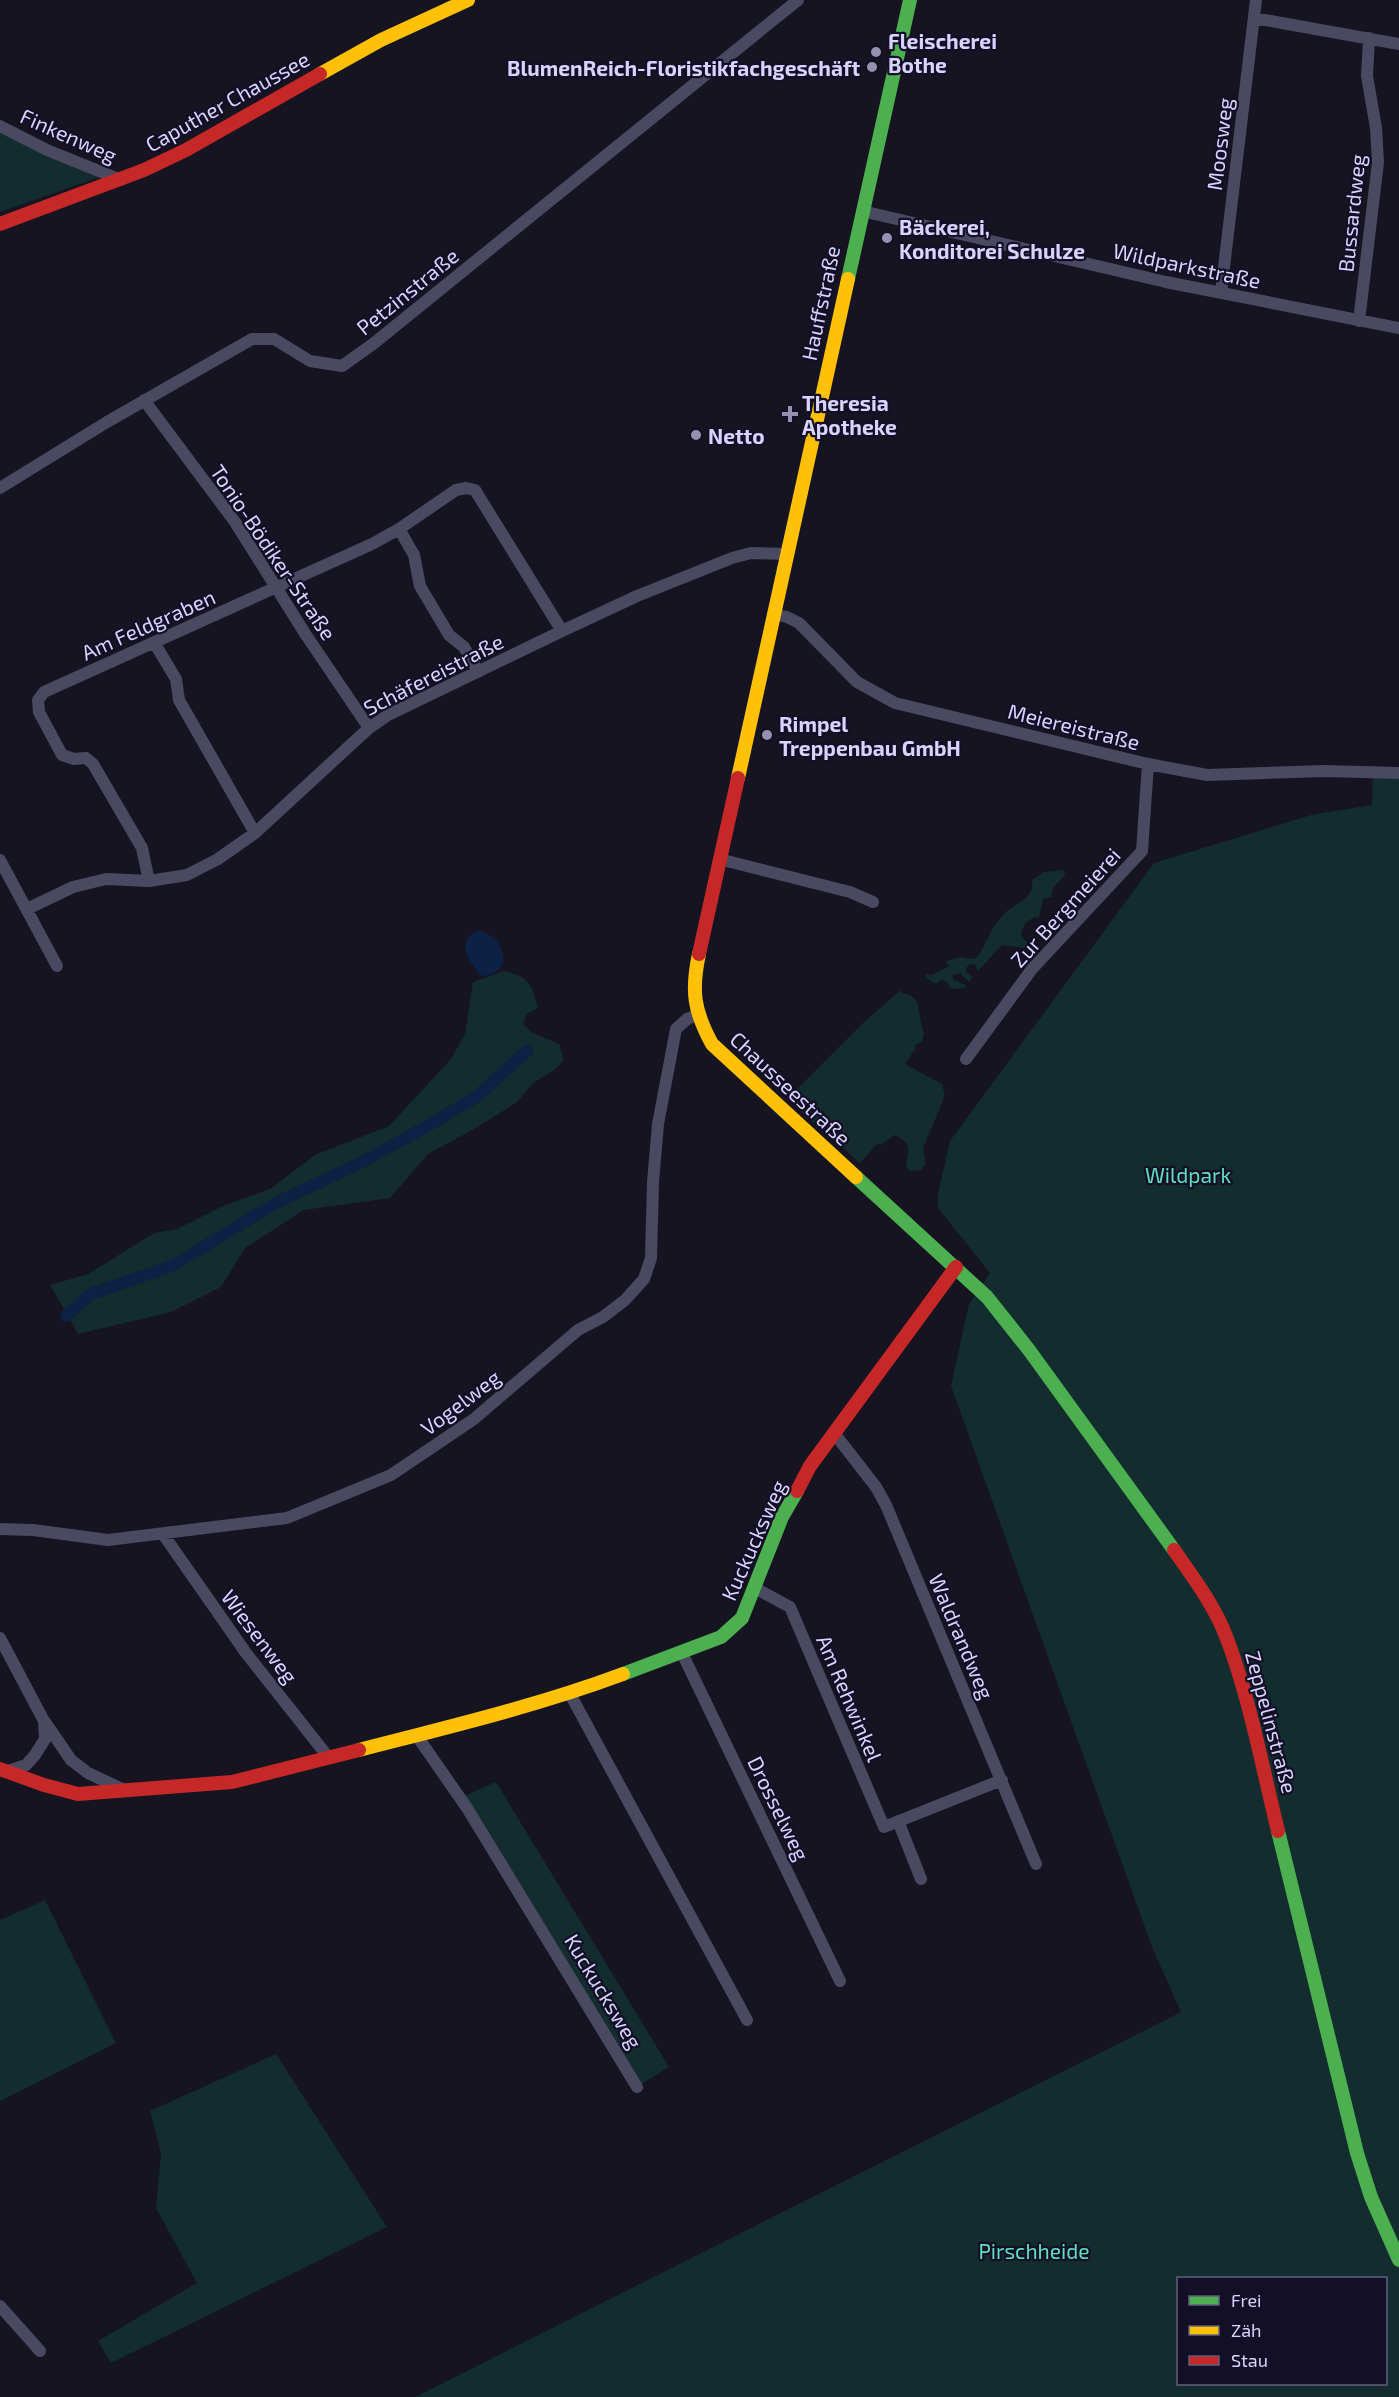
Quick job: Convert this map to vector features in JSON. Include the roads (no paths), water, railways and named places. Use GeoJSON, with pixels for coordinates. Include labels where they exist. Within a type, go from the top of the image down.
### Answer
{"type":"FeatureCollection","features":[{"type":"Feature","properties":{"kind":"main road","name":"Caputher Chaussee"},"geometry":{"type":"LineString","coordinates":[[0,224],[122,180],[186,150],[381,40],[468,0]]}},
{"type":"Feature","properties":{"kind":"main road","name":"Hauffstraße"},"geometry":{"type":"LineString","coordinates":[[773,614],[910,0]]}},
{"type":"Feature","properties":{"kind":"main road","name":"Chausseestraße"},"geometry":{"type":"LineString","coordinates":[[773,614],[695,971],[693,991],[697,1015],[712,1044],[956,1267]]}},
{"type":"Feature","properties":{"kind":"main road","name":"Kuckucksweg"},"geometry":{"type":"LineString","coordinates":[[4,1770],[44,1785],[78,1794],[232,1782],[417,1736],[570,1694],[721,1637],[742,1618],[782,1517],[810,1466],[956,1267]]}},
{"type":"Feature","properties":{"kind":"main road","name":"Zeppelinstraße"},"geometry":{"type":"LineString","coordinates":[[956,1267],[987,1297],[1107,1454],[1198,1584],[1225,1634],[1252,1720],[1357,2153],[1371,2197],[1399,2260]]}},
{"type":"Feature","properties":{"kind":"street","name":"Petzinstraße"},"geometry":{"type":"LineString","coordinates":[[0,488],[144,400],[252,339],[274,339],[310,361],[342,366],[373,344],[798,0]]}},
{"type":"Feature","properties":{"kind":"street","name":"Moosweg"},"geometry":{"type":"LineString","coordinates":[[1221,292],[1256,0]]}},
{"type":"Feature","properties":{"kind":"street"},"geometry":{"type":"LineString","coordinates":[[1254,18],[1399,44]]}},
{"type":"Feature","properties":{"kind":"street","name":"Bussardweg"},"geometry":{"type":"LineString","coordinates":[[1359,321],[1378,162],[1376,128],[1367,76],[1369,38]]}},
{"type":"Feature","properties":{"kind":"street","name":"Finkenweg"},"geometry":{"type":"LineString","coordinates":[[0,126],[47,150],[122,180]]}},
{"type":"Feature","properties":{"kind":"street","name":"Wildparkstraße"},"geometry":{"type":"LineString","coordinates":[[862,212],[1221,292],[1399,328]]}},
{"type":"Feature","properties":{"kind":"street","name":"Tonio-Bödiker-Straße"},"geometry":{"type":"LineString","coordinates":[[144,400],[235,522],[278,587],[306,635],[369,728]]}},
{"type":"Feature","properties":{"kind":"street","name":"Am Feldgraben"},"geometry":{"type":"LineString","coordinates":[[149,880],[142,848],[93,764],[86,758],[74,759],[62,755],[39,712],[38,700],[44,692],[155,644],[372,544],[399,530],[456,490],[466,488],[475,490],[562,631]]}},
{"type":"Feature","properties":{"kind":"street"},"geometry":{"type":"LineString","coordinates":[[399,530],[414,555],[420,586],[449,635],[464,647],[478,672]]}},
{"type":"Feature","properties":{"kind":"street","name":"Schäfereistraße"},"geometry":{"type":"LineString","coordinates":[[27,909],[73,887],[106,879],[149,880],[187,874],[218,859],[255,833],[369,728],[388,715],[638,596],[732,558],[751,553],[786,554]]}},
{"type":"Feature","properties":{"kind":"street","name":"Meiereistraße"},"geometry":{"type":"LineString","coordinates":[[773,614],[799,623],[857,682],[896,703],[1207,776],[1324,771],[1399,773]]}},
{"type":"Feature","properties":{"kind":"street"},"geometry":{"type":"LineString","coordinates":[[155,644],[176,679],[179,700],[255,833]]}},
{"type":"Feature","properties":{"kind":"street","name":"Zur Bergmeierei"},"geometry":{"type":"LineString","coordinates":[[966,1059],[1032,969],[1142,851],[1148,764]]}},
{"type":"Feature","properties":{"kind":"street"},"geometry":{"type":"LineString","coordinates":[[719,859],[850,892],[873,902]]}},
{"type":"Feature","properties":{"kind":"street"},"geometry":{"type":"LineString","coordinates":[[0,860],[57,966]]}},
{"type":"Feature","properties":{"kind":"street","name":"Vogelweg"},"geometry":{"type":"LineString","coordinates":[[0,1529],[33,1530],[108,1539],[287,1518],[391,1475],[474,1419],[578,1330],[603,1317],[625,1300],[644,1279],[651,1258],[658,1124],[676,1029],[687,1019],[697,1015]]}},
{"type":"Feature","properties":{"kind":"street","name":"Waldrandweg"},"geometry":{"type":"LineString","coordinates":[[834,1433],[876,1487],[886,1505],[1036,1864]]}},
{"type":"Feature","properties":{"kind":"street","name":"Wiesenweg"},"geometry":{"type":"LineString","coordinates":[[163,1534],[246,1653],[329,1758]]}},
{"type":"Feature","properties":{"kind":"street","name":"Am Rehwinkel"},"geometry":{"type":"LineString","coordinates":[[755,1588],[790,1607],[884,1827],[898,1821]]}},
{"type":"Feature","properties":{"kind":"street"},"geometry":{"type":"LineString","coordinates":[[0,1638],[44,1720],[71,1760],[88,1773],[126,1791]]}},
{"type":"Feature","properties":{"kind":"street","name":"Drosselweg"},"geometry":{"type":"LineString","coordinates":[[682,1653],[840,1981]]}},
{"type":"Feature","properties":{"kind":"street"},"geometry":{"type":"LineString","coordinates":[[570,1694],[747,2020]]}},
{"type":"Feature","properties":{"kind":"street"},"geometry":{"type":"LineString","coordinates":[[4,1770],[26,1766],[35,1755],[45,1739],[44,1720]]}},
{"type":"Feature","properties":{"kind":"street","name":"Kuckucksweg"},"geometry":{"type":"LineString","coordinates":[[417,1736],[467,1808],[637,2087]]}},
{"type":"Feature","properties":{"kind":"street"},"geometry":{"type":"LineString","coordinates":[[921,1878],[898,1821],[1002,1780]]}},
{"type":"Feature","properties":{"kind":"street"},"geometry":{"type":"LineString","coordinates":[[0,2306],[40,2351]]}},
{"type":"Feature","properties":{"kind":"water"},"geometry":{"type":"Polygon","coordinates":[[[477,930],[495,939],[503,954],[500,969],[492,974],[480,976],[466,952],[466,941],[477,930]]]}},
{"type":"Feature","properties":{"kind":"waterway"},"geometry":{"type":"LineString","coordinates":[[66,1316],[91,1294],[174,1265],[274,1204],[364,1161],[424,1128],[476,1097],[527,1051]]}},
{"type":"Feature","properties":{"kind":"place","name":"Fleischerei Bothe"},"geometry":{"type":"Point","coordinates":[876,52]}},
{"type":"Feature","properties":{"kind":"place","name":"BlumenReich-Floristikfachgeschäft"},"geometry":{"type":"Point","coordinates":[872,67]}},
{"type":"Feature","properties":{"kind":"place","name":"Bäckerei, Konditorei Schulze"},"geometry":{"type":"Point","coordinates":[887,238]}},
{"type":"Feature","properties":{"kind":"place","name":"Theresia Apotheke"},"geometry":{"type":"Point","coordinates":[790,414]}},
{"type":"Feature","properties":{"kind":"place","name":"Netto"},"geometry":{"type":"Point","coordinates":[696,435]}},
{"type":"Feature","properties":{"kind":"place","name":"Rimpel Treppenbau GmbH"},"geometry":{"type":"Point","coordinates":[767,735]}},
{"type":"Feature","properties":{"kind":"park label","name":"Wildpark"},"geometry":{"type":"Point","coordinates":[1188,1174]}},
{"type":"Feature","properties":{"kind":"park label","name":"Pirschheide"},"geometry":{"type":"Point","coordinates":[1034,2250]}}]}
